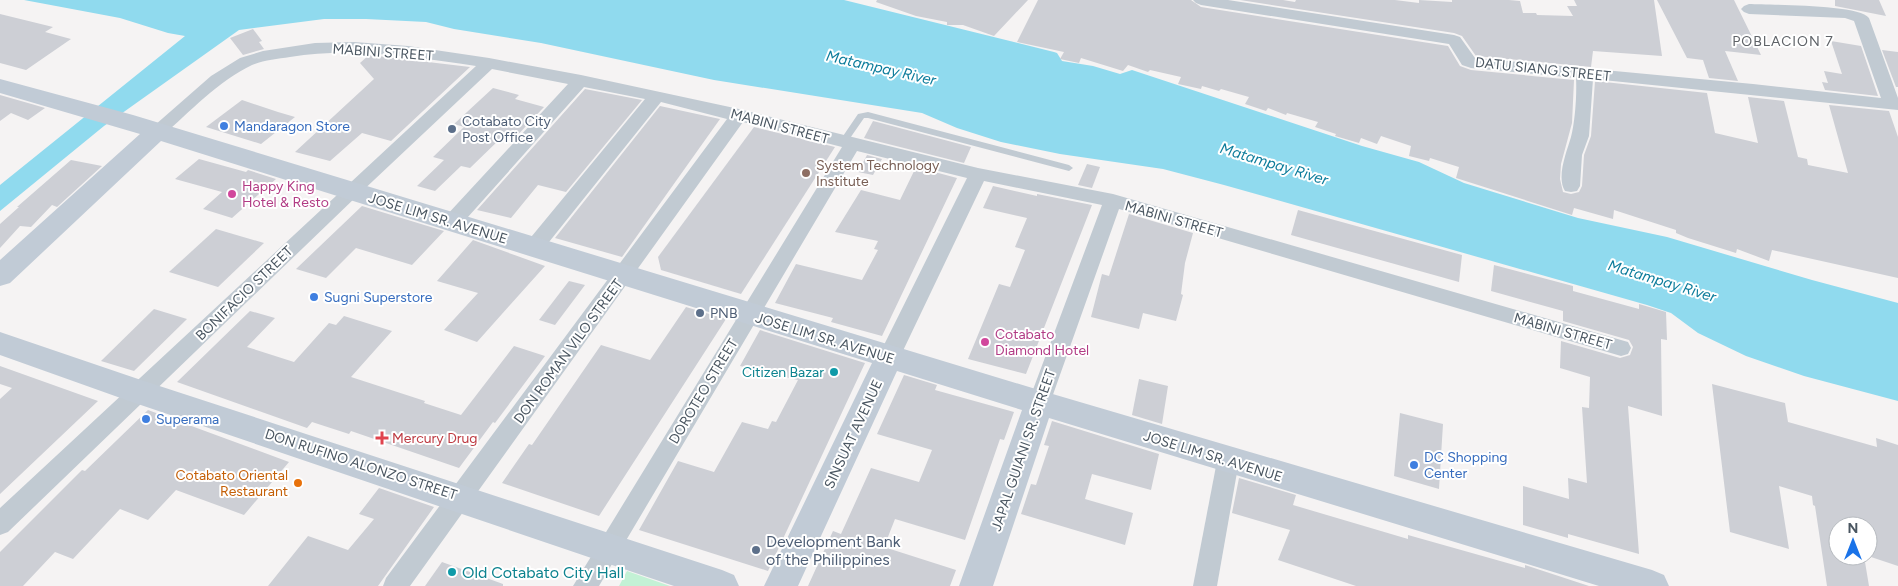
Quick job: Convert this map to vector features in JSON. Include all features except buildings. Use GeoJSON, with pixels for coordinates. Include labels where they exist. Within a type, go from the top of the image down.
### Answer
{"type":"FeatureCollection","features":[{"type":"Feature","properties":{"kind":"main road","name":"JOSE LIM SR. AVENUE"},"geometry":{"type":"LineString","coordinates":[[0,86],[125,121],[1039,404],[1652,586]]}},
{"type":"Feature","properties":{"kind":"main road","name":"MABINI STREET"},"geometry":{"type":"LineString","coordinates":[[0,276],[156,132]]}},
{"type":"Feature","properties":{"kind":"main road","name":"DON RUFINO ALONZO STREET"},"geometry":{"type":"LineString","coordinates":[[0,342],[140,392],[460,497],[722,586]]}},
{"type":"Feature","properties":{"kind":"main road","name":"SINSUAT AVENUE"},"geometry":{"type":"LineString","coordinates":[[781,586],[889,357]]}},
{"type":"Feature","properties":{"kind":"main road","name":"JAPAL GUIANI SR. STREET"},"geometry":{"type":"LineString","coordinates":[[976,586],[1039,404]]}},
{"type":"Feature","properties":{"kind":"street","name":"DATU SIANG STREET"},"geometry":{"type":"LineString","coordinates":[[1201,0],[1454,40],[1468,62],[1471,63],[1797,93],[1895,105]]}},
{"type":"Feature","properties":{"kind":"street"},"geometry":{"type":"LineString","coordinates":[[1749,9],[1855,7],[1895,105]]}},
{"type":"Feature","properties":{"kind":"street","name":"MABINI STREET"},"geometry":{"type":"LineString","coordinates":[[156,132],[218,80],[246,62],[276,53],[315,48],[408,50],[581,80],[657,96],[739,115],[848,144],[978,174],[1113,201],[1621,348]]}},
{"type":"Feature","properties":{"kind":"street","name":"BONIFACIO STREET"},"geometry":{"type":"LineString","coordinates":[[0,524],[351,191],[489,64]]}},
{"type":"Feature","properties":{"kind":"street"},"geometry":{"type":"LineString","coordinates":[[1571,186],[1573,155],[1580,136],[1585,84],[1584,73]]}},
{"type":"Feature","properties":{"kind":"street"},"geometry":{"type":"LineString","coordinates":[[452,222],[581,80]]}},
{"type":"Feature","properties":{"kind":"street"},"geometry":{"type":"LineString","coordinates":[[534,247],[657,96]]}},
{"type":"Feature","properties":{"kind":"street","name":"DON ROMAN VILO STREET"},"geometry":{"type":"LineString","coordinates":[[396,586],[739,115]]}},
{"type":"Feature","properties":{"kind":"street","name":"DOROTEO STREET"},"geometry":{"type":"LineString","coordinates":[[585,586],[749,314],[848,144]]}},
{"type":"Feature","properties":{"kind":"street","name":"SINSUAT AVENUE"},"geometry":{"type":"LineString","coordinates":[[889,357],[978,174]]}},
{"type":"Feature","properties":{"kind":"street","name":"JAPAL GUIANI SR. STREET"},"geometry":{"type":"LineString","coordinates":[[1039,404],[1113,201]]}},
{"type":"Feature","properties":{"kind":"street"},"geometry":{"type":"LineString","coordinates":[[1205,586],[1228,461]]}},
{"type":"Feature","properties":{"kind":"lane"},"geometry":{"type":"LineString","coordinates":[[848,144],[861,116],[868,115],[1069,168]]}},
{"type":"Feature","properties":{"kind":"green space"},"geometry":{"type":"Polygon","coordinates":[[[627,571],[670,586],[619,586],[627,571]]]}},
{"type":"Feature","properties":{"kind":"water","name":"Matampay River"},"geometry":{"type":"Polygon","coordinates":[[[24,0],[844,0],[1054,52],[1057,53],[1062,61],[1093,66],[1120,74],[1132,70],[1362,146],[1419,162],[1464,183],[1578,218],[1667,237],[1812,280],[1898,303],[1898,401],[1804,376],[1746,356],[1698,333],[1671,313],[1647,305],[1163,169],[1060,154],[1001,142],[957,128],[922,113],[714,80],[541,43],[454,29],[426,22],[324,19],[239,30],[104,126],[0,211],[0,185],[185,36],[168,33],[120,18],[24,0]]]}},
{"type":"Feature","properties":{"kind":"place","name":"Mandaragon Store"},"geometry":{"type":"Point","coordinates":[224,126]}},
{"type":"Feature","properties":{"kind":"place","name":"Cotabato City Post Office"},"geometry":{"type":"Point","coordinates":[452,129]}},
{"type":"Feature","properties":{"kind":"place","name":"System Technology Institute"},"geometry":{"type":"Point","coordinates":[806,173]}},
{"type":"Feature","properties":{"kind":"place","name":"Happy King Hotel & Resto"},"geometry":{"type":"Point","coordinates":[232,194]}},
{"type":"Feature","properties":{"kind":"place","name":"Sugni Superstore"},"geometry":{"type":"Point","coordinates":[314,297]}},
{"type":"Feature","properties":{"kind":"place","name":"PNB"},"geometry":{"type":"Point","coordinates":[700,313]}},
{"type":"Feature","properties":{"kind":"place","name":"Cotabato Diamond Hotel"},"geometry":{"type":"Point","coordinates":[985,342]}},
{"type":"Feature","properties":{"kind":"place","name":"Citizen Bazar"},"geometry":{"type":"Point","coordinates":[834,372]}},
{"type":"Feature","properties":{"kind":"place","name":"Superama"},"geometry":{"type":"Point","coordinates":[146,419]}},
{"type":"Feature","properties":{"kind":"place","name":"Mercury Drug"},"geometry":{"type":"Point","coordinates":[382,438]}},
{"type":"Feature","properties":{"kind":"place","name":"DC Shopping Center"},"geometry":{"type":"Point","coordinates":[1414,465]}},
{"type":"Feature","properties":{"kind":"place","name":"Cotabato Oriental Restaurant"},"geometry":{"type":"Point","coordinates":[298,483]}},
{"type":"Feature","properties":{"kind":"place","name":"Development Bank of the Philippines"},"geometry":{"type":"Point","coordinates":[756,550]}},
{"type":"Feature","properties":{"kind":"place","name":"Old Cotabato City Hall"},"geometry":{"type":"Point","coordinates":[452,572]}},
{"type":"Feature","properties":{"kind":"district","name":"POBLACION 7"},"geometry":{"type":"Point","coordinates":[1783,41]}}]}
